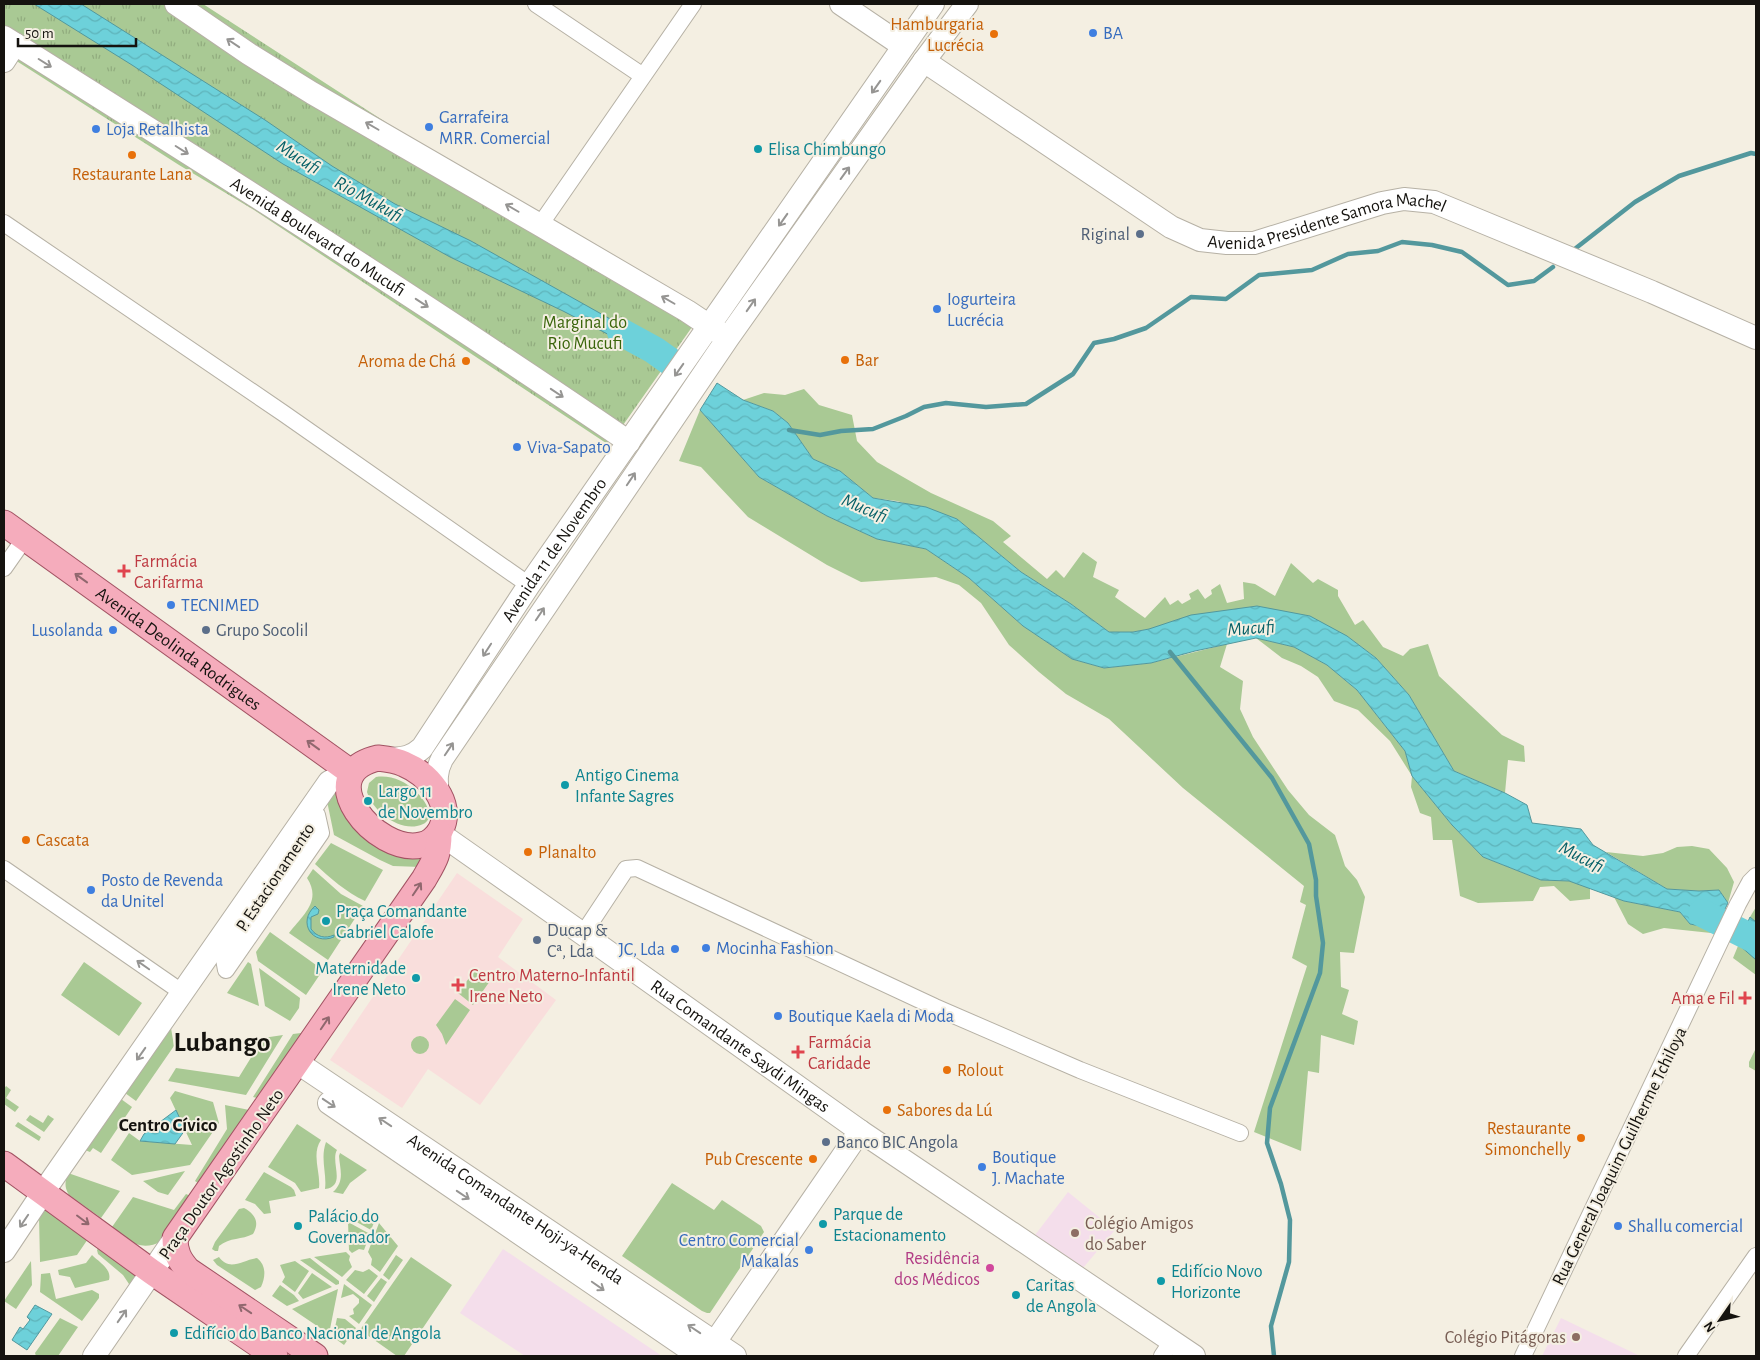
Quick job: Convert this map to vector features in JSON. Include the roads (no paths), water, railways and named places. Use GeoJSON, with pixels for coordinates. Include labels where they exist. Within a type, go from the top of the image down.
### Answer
{"type":"FeatureCollection","features":[{"type":"Feature","properties":{"kind":"main road","name":"Avenida Deolinda Rodrigues"},"geometry":{"type":"LineString","coordinates":[[4,523],[352,773]]}},
{"type":"Feature","properties":{"kind":"main road"},"geometry":{"type":"LineString","coordinates":[[378,758],[389,759],[404,763],[418,772],[438,794],[443,803],[445,813],[439,833],[431,841],[423,845],[414,846],[396,843],[364,822],[351,804],[348,784],[352,773],[368,760],[378,758]]}},
{"type":"Feature","properties":{"kind":"main road"},"geometry":{"type":"LineString","coordinates":[[293,1070],[424,879],[435,861],[439,850],[439,833]]}},
{"type":"Feature","properties":{"kind":"main road","name":"Praça Doutor Agostinho Neto"},"geometry":{"type":"LineString","coordinates":[[175,1238],[293,1070]]}},
{"type":"Feature","properties":{"kind":"main road"},"geometry":{"type":"LineString","coordinates":[[4,1164],[44,1191],[152,1272],[275,1356]]}},
{"type":"Feature","properties":{"kind":"main road"},"geometry":{"type":"LineString","coordinates":[[175,1238],[175,1250],[180,1261],[188,1270],[315,1356]]}},
{"type":"Feature","properties":{"kind":"street"},"geometry":{"type":"LineString","coordinates":[[176,4],[312,93],[540,225],[728,338]]}},
{"type":"Feature","properties":{"kind":"street"},"geometry":{"type":"LineString","coordinates":[[536,4],[643,76]]}},
{"type":"Feature","properties":{"kind":"street"},"geometry":{"type":"LineString","coordinates":[[540,225],[693,4]]}},
{"type":"Feature","properties":{"kind":"street"},"geometry":{"type":"LineString","coordinates":[[841,4],[903,46],[913,42],[920,44],[925,50],[924,61]]}},
{"type":"Feature","properties":{"kind":"street","name":"Avenida 11 de Novembro"},"geometry":{"type":"LineString","coordinates":[[389,759],[405,758],[414,755],[422,748],[529,586],[933,4]]}},
{"type":"Feature","properties":{"kind":"street","name":"Avenida 11 de Novembro"},"geometry":{"type":"LineString","coordinates":[[438,794],[436,778],[442,759],[728,338],[924,61],[968,4]]}},
{"type":"Feature","properties":{"kind":"street","name":"Avenida Boulevard do Mucufi"},"geometry":{"type":"LineString","coordinates":[[8,47],[362,264],[629,442]]}},
{"type":"Feature","properties":{"kind":"street","name":"Avenida Presidente Samora Machel"},"geometry":{"type":"LineString","coordinates":[[924,61],[1171,227],[1200,240],[1226,243],[1254,243],[1382,203],[1404,199],[1434,202],[1643,288],[1756,338]]}},
{"type":"Feature","properties":{"kind":"street"},"geometry":{"type":"LineString","coordinates":[[4,224],[283,413],[529,586]]}},
{"type":"Feature","properties":{"kind":"street"},"geometry":{"type":"LineString","coordinates":[[4,568],[25,538]]}},
{"type":"Feature","properties":{"kind":"street"},"geometry":{"type":"LineString","coordinates":[[4,1251],[330,782],[338,777],[352,773]]}},
{"type":"Feature","properties":{"kind":"street","name":"P. Estacionamento"},"geometry":{"type":"LineString","coordinates":[[317,815],[321,833],[226,970],[223,953],[317,815]]}},
{"type":"Feature","properties":{"kind":"street","name":"Rua Comandante Saydi Mingas"},"geometry":{"type":"LineString","coordinates":[[439,833],[1167,1348],[1194,1356]]}},
{"type":"Feature","properties":{"kind":"street"},"geometry":{"type":"LineString","coordinates":[[583,934],[626,869],[636,868],[935,1007],[1080,1070],[1240,1133]]}},
{"type":"Feature","properties":{"kind":"street"},"geometry":{"type":"LineString","coordinates":[[4,869],[183,993]]}},
{"type":"Feature","properties":{"kind":"street","name":"Rua General Joaquim Guilherme Tchiloya"},"geometry":{"type":"LineString","coordinates":[[1523,1356],[1738,904],[1750,882],[1756,876]]}},
{"type":"Feature","properties":{"kind":"street","name":"Avenida Comandante Hoji-ya-Henda"},"geometry":{"type":"LineString","coordinates":[[293,1070],[706,1352],[735,1356]]}},
{"type":"Feature","properties":{"kind":"street"},"geometry":{"type":"LineString","coordinates":[[706,1352],[860,1131]]}},
{"type":"Feature","properties":{"kind":"street","name":"Praça Doutor Agostinho Neto"},"geometry":{"type":"LineString","coordinates":[[94,1356],[175,1238]]}},
{"type":"Feature","properties":{"kind":"street"},"geometry":{"type":"LineString","coordinates":[[1686,1356],[1756,1256]]}},
{"type":"Feature","properties":{"kind":"water","name":"Rio Mukufi"},"geometry":{"type":"Polygon","coordinates":[[[34,4],[81,4],[265,120],[332,166],[395,204],[471,241],[630,330],[660,344],[654,350],[652,357],[563,311],[450,257],[283,164],[132,65],[34,4]]]}},
{"type":"Feature","properties":{"kind":"water"},"geometry":{"type":"Polygon","coordinates":[[[717,383],[743,400],[773,411],[788,423],[813,459],[840,471],[873,498],[926,507],[957,519],[1021,572],[1071,604],[1109,632],[1133,632],[1149,629],[1191,615],[1257,606],[1310,616],[1347,636],[1376,658],[1409,695],[1454,771],[1505,793],[1527,805],[1532,823],[1581,829],[1593,845],[1667,889],[1719,890],[1728,903],[1715,929],[1690,924],[1680,912],[1624,901],[1569,881],[1541,880],[1483,857],[1452,825],[1412,776],[1405,751],[1357,690],[1327,665],[1294,647],[1256,638],[1151,663],[1104,668],[1072,659],[1023,626],[969,578],[926,549],[877,539],[827,516],[759,477],[700,410],[717,383]]]}},
{"type":"Feature","properties":{"kind":"water"},"geometry":{"type":"Polygon","coordinates":[[[315,906],[319,910],[318,914],[311,917],[311,929],[321,936],[334,935],[334,937],[319,938],[310,931],[307,919],[315,906]]]}},
{"type":"Feature","properties":{"kind":"water"},"geometry":{"type":"Polygon","coordinates":[[[1750,917],[1756,922],[1756,960],[1738,944],[1750,917]]]}},
{"type":"Feature","properties":{"kind":"water"},"geometry":{"type":"Polygon","coordinates":[[[176,1110],[185,1130],[175,1144],[140,1141],[144,1134],[176,1110]]]}},
{"type":"Feature","properties":{"kind":"water"},"geometry":{"type":"Polygon","coordinates":[[[35,1305],[52,1314],[27,1350],[12,1340],[20,1327],[23,1329],[30,1320],[27,1317],[35,1305]]]}},
{"type":"Feature","properties":{"kind":"waterway"},"geometry":{"type":"LineString","coordinates":[[1576,248],[1635,202],[1679,176],[1751,153],[1756,154]]}},
{"type":"Feature","properties":{"kind":"waterway"},"geometry":{"type":"LineString","coordinates":[[789,430],[820,435],[841,431],[873,429],[924,407],[946,403],[986,407],[1026,404],[1073,374],[1094,343],[1114,339],[1146,328],[1191,297],[1226,299],[1259,275],[1312,270],[1348,254],[1378,251],[1402,242],[1432,245],[1462,252],[1508,285],[1534,281],[1553,267]]}},
{"type":"Feature","properties":{"kind":"waterway","name":"Mucufi"},"geometry":{"type":"LineString","coordinates":[[621,332],[654,350],[689,375]]}},
{"type":"Feature","properties":{"kind":"waterway"},"geometry":{"type":"LineString","coordinates":[[1170,652],[1272,778],[1309,844],[1316,880],[1316,896],[1323,943],[1320,973],[1270,1108],[1267,1143],[1281,1184],[1290,1220],[1289,1262],[1271,1326],[1274,1356]]}},
{"type":"Feature","properties":{"kind":"waterway","name":"Mucufi"},"geometry":{"type":"LineString","coordinates":[[1702,913],[1756,940]]}},
{"type":"Feature","properties":{"kind":"place","name":"BA"},"geometry":{"type":"Point","coordinates":[1093,33]}},
{"type":"Feature","properties":{"kind":"place","name":"Hamburgaria Lucrécia"},"geometry":{"type":"Point","coordinates":[994,34]}},
{"type":"Feature","properties":{"kind":"place","name":"Garrafeira MRR. Comercial"},"geometry":{"type":"Point","coordinates":[429,127]}},
{"type":"Feature","properties":{"kind":"place","name":"Loja Retalhista"},"geometry":{"type":"Point","coordinates":[96,129]}},
{"type":"Feature","properties":{"kind":"place","name":"Elisa Chimbungo"},"geometry":{"type":"Point","coordinates":[758,149]}},
{"type":"Feature","properties":{"kind":"place","name":"Restaurante Lana"},"geometry":{"type":"Point","coordinates":[132,155]}},
{"type":"Feature","properties":{"kind":"place","name":"Riginal"},"geometry":{"type":"Point","coordinates":[1140,234]}},
{"type":"Feature","properties":{"kind":"place","name":"Iogurteira Lucrécia"},"geometry":{"type":"Point","coordinates":[937,309]}},
{"type":"Feature","properties":{"kind":"place","name":"Bar"},"geometry":{"type":"Point","coordinates":[845,360]}},
{"type":"Feature","properties":{"kind":"place","name":"Aroma de Chá"},"geometry":{"type":"Point","coordinates":[466,361]}},
{"type":"Feature","properties":{"kind":"place","name":"Viva-Sapato"},"geometry":{"type":"Point","coordinates":[517,447]}},
{"type":"Feature","properties":{"kind":"place","name":"Farmácia Carifarma"},"geometry":{"type":"Point","coordinates":[124,571]}},
{"type":"Feature","properties":{"kind":"place","name":"TECNIMED"},"geometry":{"type":"Point","coordinates":[171,605]}},
{"type":"Feature","properties":{"kind":"place","name":"Lusolanda"},"geometry":{"type":"Point","coordinates":[113,630]}},
{"type":"Feature","properties":{"kind":"place","name":"Grupo Socolil"},"geometry":{"type":"Point","coordinates":[206,630]}},
{"type":"Feature","properties":{"kind":"place","name":"Antigo Cinema Infante Sagres"},"geometry":{"type":"Point","coordinates":[565,785]}},
{"type":"Feature","properties":{"kind":"place","name":"Largo 11 de Novembro"},"geometry":{"type":"Point","coordinates":[368,801]}},
{"type":"Feature","properties":{"kind":"place","name":"Cascata"},"geometry":{"type":"Point","coordinates":[26,840]}},
{"type":"Feature","properties":{"kind":"place","name":"Planalto"},"geometry":{"type":"Point","coordinates":[528,852]}},
{"type":"Feature","properties":{"kind":"place","name":"Posto de Revenda da Unitel"},"geometry":{"type":"Point","coordinates":[91,890]}},
{"type":"Feature","properties":{"kind":"place","name":"Praça Comandante Gabriel Calofe"},"geometry":{"type":"Point","coordinates":[326,921]}},
{"type":"Feature","properties":{"kind":"place","name":"Ducap & Cª, Lda"},"geometry":{"type":"Point","coordinates":[537,940]}},
{"type":"Feature","properties":{"kind":"place","name":"Mocinha Fashion"},"geometry":{"type":"Point","coordinates":[706,948]}},
{"type":"Feature","properties":{"kind":"place","name":"JC, Lda"},"geometry":{"type":"Point","coordinates":[675,949]}},
{"type":"Feature","properties":{"kind":"place","name":"Maternidade Irene Neto"},"geometry":{"type":"Point","coordinates":[416,978]}},
{"type":"Feature","properties":{"kind":"place","name":"Centro Materno-Infantil Irene Neto"},"geometry":{"type":"Point","coordinates":[458,985]}},
{"type":"Feature","properties":{"kind":"place","name":"Ama e Fil"},"geometry":{"type":"Point","coordinates":[1745,998]}},
{"type":"Feature","properties":{"kind":"place","name":"Boutique Kaela di Moda"},"geometry":{"type":"Point","coordinates":[778,1016]}},
{"type":"Feature","properties":{"kind":"place","name":"Farmácia Caridade"},"geometry":{"type":"Point","coordinates":[798,1052]}},
{"type":"Feature","properties":{"kind":"place","name":"Rolout"},"geometry":{"type":"Point","coordinates":[947,1070]}},
{"type":"Feature","properties":{"kind":"place","name":"Sabores da Lú"},"geometry":{"type":"Point","coordinates":[887,1110]}},
{"type":"Feature","properties":{"kind":"place","name":"Restaurante Simonchelly"},"geometry":{"type":"Point","coordinates":[1581,1138]}},
{"type":"Feature","properties":{"kind":"place","name":"Banco BIC Angola"},"geometry":{"type":"Point","coordinates":[826,1142]}},
{"type":"Feature","properties":{"kind":"place","name":"Pub Crescente"},"geometry":{"type":"Point","coordinates":[813,1159]}},
{"type":"Feature","properties":{"kind":"place","name":"Boutique J. Machate"},"geometry":{"type":"Point","coordinates":[982,1167]}},
{"type":"Feature","properties":{"kind":"place","name":"Parque de Estacionamento"},"geometry":{"type":"Point","coordinates":[823,1224]}},
{"type":"Feature","properties":{"kind":"place","name":"Palácio do Governador"},"geometry":{"type":"Point","coordinates":[298,1226]}},
{"type":"Feature","properties":{"kind":"place","name":"Shallu comercial"},"geometry":{"type":"Point","coordinates":[1618,1226]}},
{"type":"Feature","properties":{"kind":"place","name":"Colégio Amigos do Saber"},"geometry":{"type":"Point","coordinates":[1075,1233]}},
{"type":"Feature","properties":{"kind":"place","name":"Centro Comercial Makalas"},"geometry":{"type":"Point","coordinates":[809,1250]}},
{"type":"Feature","properties":{"kind":"place","name":"Residência dos Médicos"},"geometry":{"type":"Point","coordinates":[990,1268]}},
{"type":"Feature","properties":{"kind":"place","name":"Edifício Novo Horizonte"},"geometry":{"type":"Point","coordinates":[1161,1281]}},
{"type":"Feature","properties":{"kind":"place","name":"Caritas de Angola"},"geometry":{"type":"Point","coordinates":[1016,1295]}},
{"type":"Feature","properties":{"kind":"place","name":"Edifício do Banco Nacional de Angola"},"geometry":{"type":"Point","coordinates":[174,1333]}},
{"type":"Feature","properties":{"kind":"place","name":"Colégio Pitágoras"},"geometry":{"type":"Point","coordinates":[1576,1337]}},
{"type":"Feature","properties":{"kind":"district","name":"Lubango"},"geometry":{"type":"Point","coordinates":[222,1041]}},
{"type":"Feature","properties":{"kind":"district","name":"Centro Cívico"},"geometry":{"type":"Point","coordinates":[168,1124]}},
{"type":"Feature","properties":{"kind":"park label","name":"Marginal do Rio Mucufi"},"geometry":{"type":"Point","coordinates":[585,332]}}]}
